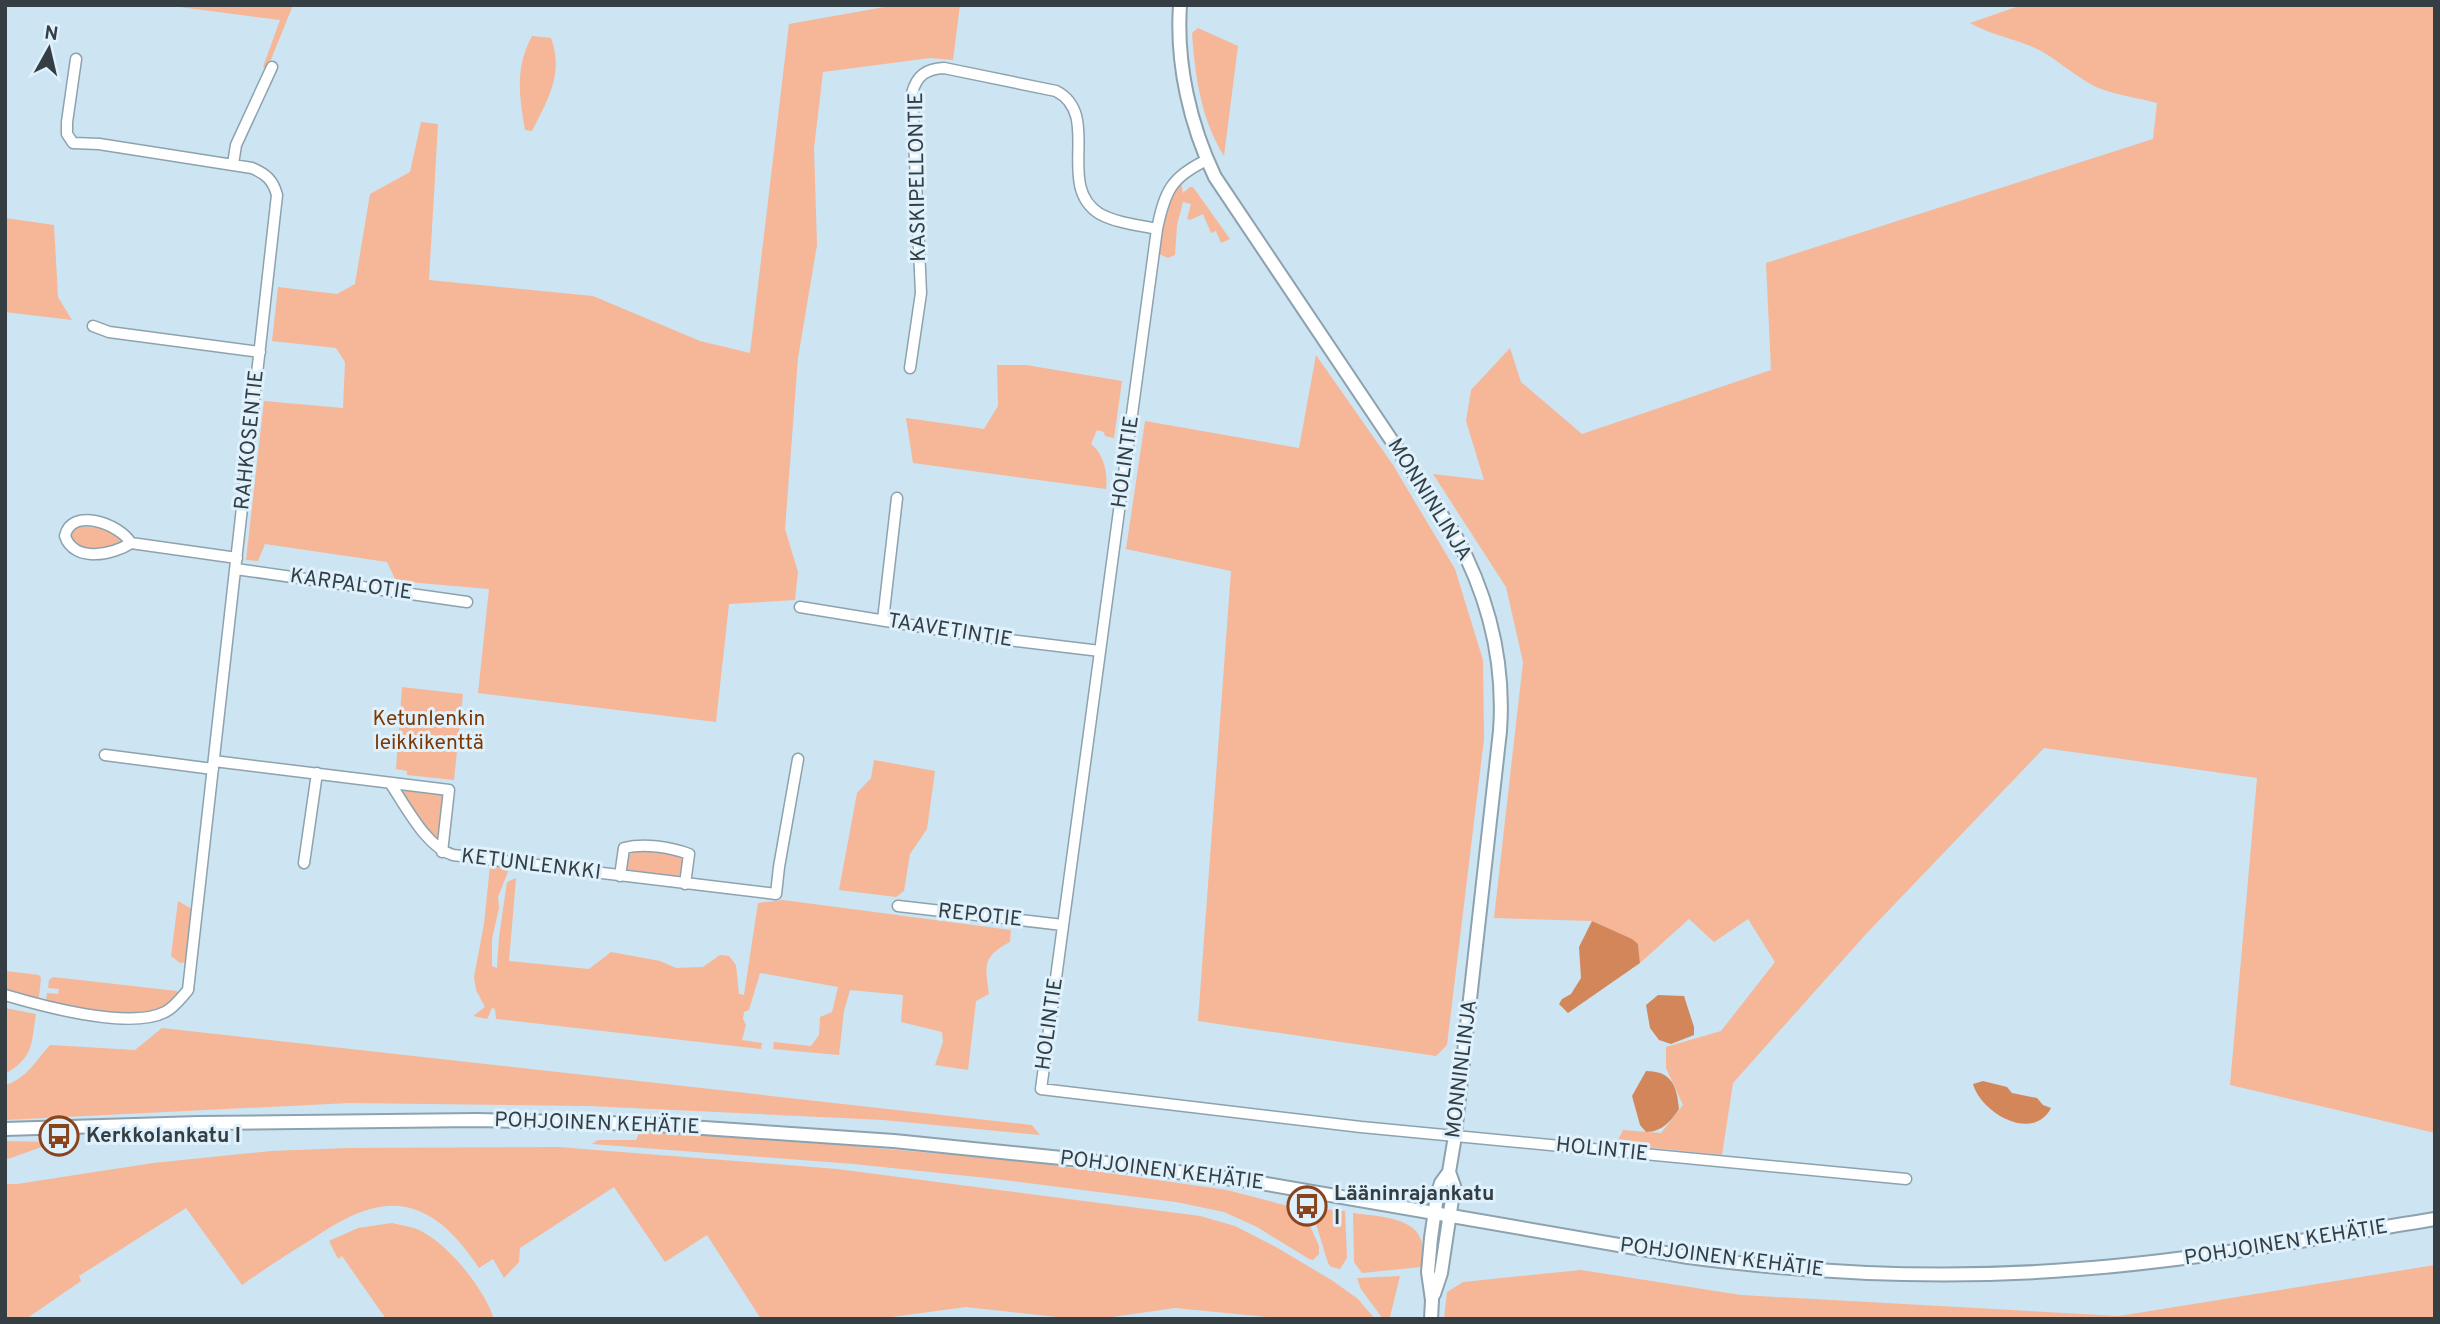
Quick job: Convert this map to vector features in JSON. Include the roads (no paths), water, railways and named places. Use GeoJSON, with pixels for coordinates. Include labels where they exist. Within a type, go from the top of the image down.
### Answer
{"type":"FeatureCollection","features":[{"type":"Feature","properties":{"kind":"main road","name":"MONNINLINJA"},"geometry":{"type":"LineString","coordinates":[[1180,5],[1184,81],[1207,160],[1240,216],[1455,535],[1476,577],[1491,623],[1501,676],[1501,722],[1455,1134],[1449,1172],[1441,1183],[1434,1212],[1428,1272],[1432,1300]]}},
{"type":"Feature","properties":{"kind":"main road","name":"POHJOINEN KEHÄTIE"},"geometry":{"type":"LineString","coordinates":[[5,1129],[385,1119],[545,1121],[725,1129],[894,1141],[1081,1160],[1248,1181],[1688,1257],[1755,1266],[1896,1274],[2028,1272],[2166,1261],[2435,1219]]}},
{"type":"Feature","properties":{"kind":"main road","name":"MONNINLINJA"},"geometry":{"type":"LineString","coordinates":[[1432,1300],[1441,1273],[1454,1186],[1449,1172]]}},
{"type":"Feature","properties":{"kind":"main road"},"geometry":{"type":"LineString","coordinates":[[1431,1319],[1432,1300]]}},
{"type":"Feature","properties":{"kind":"street","name":"RAHKOSENTIE"},"geometry":{"type":"LineString","coordinates":[[5,995],[67,1012],[144,1018],[164,1013],[188,990],[277,195],[274,184],[264,173],[233,164],[99,144],[73,143],[67,134],[67,122],[76,59]]}},
{"type":"Feature","properties":{"kind":"street"},"geometry":{"type":"LineString","coordinates":[[233,164],[236,145],[272,67]]}},
{"type":"Feature","properties":{"kind":"street","name":"KASKIPELLONTIE"},"geometry":{"type":"LineString","coordinates":[[910,368],[921,293],[912,93],[920,75],[930,69],[944,68],[1056,90],[1066,96],[1074,107],[1077,118],[1079,182],[1088,204],[1110,219],[1157,229]]}},
{"type":"Feature","properties":{"kind":"street","name":"HOLINTIE"},"geometry":{"type":"LineString","coordinates":[[1207,160],[1188,169],[1173,183],[1163,202],[1157,229],[1041,1088],[1361,1127],[1455,1134],[1906,1180]]}},
{"type":"Feature","properties":{"kind":"street"},"geometry":{"type":"LineString","coordinates":[[93,326],[109,332],[260,352]]}},
{"type":"Feature","properties":{"kind":"street"},"geometry":{"type":"LineString","coordinates":[[883,620],[897,498]]}},
{"type":"Feature","properties":{"kind":"street"},"geometry":{"type":"LineString","coordinates":[[131,543],[126,534],[117,527],[91,521],[74,523],[66,530],[65,536],[70,547],[89,553],[112,553],[131,543],[237,558]]}},
{"type":"Feature","properties":{"kind":"street","name":"KARPALOTIE"},"geometry":{"type":"LineString","coordinates":[[236,569],[467,602]]}},
{"type":"Feature","properties":{"kind":"street","name":"TAAVETINTIE"},"geometry":{"type":"LineString","coordinates":[[800,607],[984,637],[1100,651]]}},
{"type":"Feature","properties":{"kind":"street","name":"KETUNLENKKI"},"geometry":{"type":"LineString","coordinates":[[105,755],[317,774],[449,790],[442,852]]}},
{"type":"Feature","properties":{"kind":"street","name":"KETUNLENKKI"},"geometry":{"type":"LineString","coordinates":[[390,783],[442,852],[776,894],[798,759]]}},
{"type":"Feature","properties":{"kind":"street"},"geometry":{"type":"LineString","coordinates":[[304,863],[317,774]]}},
{"type":"Feature","properties":{"kind":"street","name":"KETUNLENKKI"},"geometry":{"type":"LineString","coordinates":[[620,876],[624,848],[635,845],[678,850],[689,854],[685,884]]}},
{"type":"Feature","properties":{"kind":"street","name":"REPOTIE"},"geometry":{"type":"LineString","coordinates":[[898,906],[1063,925]]}},
{"type":"Feature","properties":{"kind":"place","name":"Kerkkolankatu I"},"geometry":{"type":"Point","coordinates":[59,1136]}},
{"type":"Feature","properties":{"kind":"place","name":"Lääninrajankatu I"},"geometry":{"type":"Point","coordinates":[1307,1206]}},
{"type":"Feature","properties":{"kind":"park label","name":"Ketunlenkin leikkikenttä"},"geometry":{"type":"Point","coordinates":[429,731]}}]}
